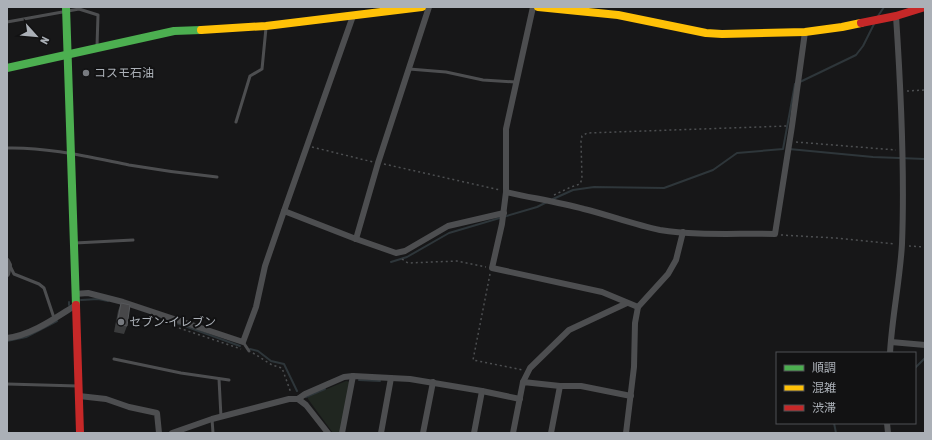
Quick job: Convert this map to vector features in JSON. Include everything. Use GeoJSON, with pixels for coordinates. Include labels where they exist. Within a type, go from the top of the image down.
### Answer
{"type":"FeatureCollection","features":[{"type":"Feature","properties":{"kind":"street"},"geometry":{"type":"LineString","coordinates":[[7,68],[174,31],[266,26],[422,7]]}},
{"type":"Feature","properties":{"kind":"street"},"geometry":{"type":"LineString","coordinates":[[356,239],[378,163],[429,7]]}},
{"type":"Feature","properties":{"kind":"street"},"geometry":{"type":"LineString","coordinates":[[533,7],[515,82],[506,129],[506,192],[504,213],[492,268],[602,292],[638,307]]}},
{"type":"Feature","properties":{"kind":"street"},"geometry":{"type":"LineString","coordinates":[[538,7],[618,15],[717,34],[805,32],[842,27],[896,16],[925,7]]}},
{"type":"Feature","properties":{"kind":"street"},"geometry":{"type":"LineString","coordinates":[[890,352],[902,245],[902,150],[895,7]]}},
{"type":"Feature","properties":{"kind":"street"},"geometry":{"type":"LineString","coordinates":[[65,9],[80,433]]}},
{"type":"Feature","properties":{"kind":"street"},"geometry":{"type":"LineString","coordinates":[[75,294],[88,294],[123,302],[244,342],[256,307],[265,266],[353,16]]}},
{"type":"Feature","properties":{"kind":"street"},"geometry":{"type":"LineString","coordinates":[[506,192],[585,209],[645,227],[683,232],[775,234],[805,32]]}},
{"type":"Feature","properties":{"kind":"street"},"geometry":{"type":"LineString","coordinates":[[284,211],[396,253],[405,251],[448,226],[504,213]]}},
{"type":"Feature","properties":{"kind":"street"},"geometry":{"type":"LineString","coordinates":[[626,433],[634,367],[635,323],[638,307],[668,274],[676,260],[683,232]]}},
{"type":"Feature","properties":{"kind":"street"},"geometry":{"type":"LineString","coordinates":[[7,274],[8,263]]}},
{"type":"Feature","properties":{"kind":"street"},"geometry":{"type":"LineString","coordinates":[[513,433],[523,382],[528,371],[569,330],[628,303]]}},
{"type":"Feature","properties":{"kind":"street"},"geometry":{"type":"LineString","coordinates":[[7,338],[26,333],[76,305]]}},
{"type":"Feature","properties":{"kind":"street"},"geometry":{"type":"LineString","coordinates":[[891,342],[925,345]]}},
{"type":"Feature","properties":{"kind":"street"},"geometry":{"type":"LineString","coordinates":[[342,433],[353,376]]}},
{"type":"Feature","properties":{"kind":"street"},"geometry":{"type":"LineString","coordinates":[[172,433],[212,419],[296,399],[344,377],[353,376],[410,379],[433,382],[520,399]]}},
{"type":"Feature","properties":{"kind":"street"},"geometry":{"type":"LineString","coordinates":[[381,433],[391,378]]}},
{"type":"Feature","properties":{"kind":"street"},"geometry":{"type":"LineString","coordinates":[[423,433],[433,382]]}},
{"type":"Feature","properties":{"kind":"street"},"geometry":{"type":"LineString","coordinates":[[523,382],[560,386],[581,386],[631,396]]}},
{"type":"Feature","properties":{"kind":"street"},"geometry":{"type":"LineString","coordinates":[[551,433],[560,386]]}},
{"type":"Feature","properties":{"kind":"street"},"geometry":{"type":"LineString","coordinates":[[474,433],[482,391]]}},
{"type":"Feature","properties":{"kind":"street"},"geometry":{"type":"LineString","coordinates":[[79,396],[106,399],[129,407],[157,413],[159,433]]}},
{"type":"Feature","properties":{"kind":"street"},"geometry":{"type":"LineString","coordinates":[[296,399],[306,405],[328,433]]}},
{"type":"Feature","properties":{"kind":"lane"},"geometry":{"type":"LineString","coordinates":[[7,22],[65,9],[79,9],[98,15],[97,48]]}},
{"type":"Feature","properties":{"kind":"lane"},"geometry":{"type":"LineString","coordinates":[[236,122],[250,76],[262,69],[266,26]]}},
{"type":"Feature","properties":{"kind":"lane"},"geometry":{"type":"LineString","coordinates":[[409,69],[446,72],[483,80],[515,82]]}},
{"type":"Feature","properties":{"kind":"lane"},"geometry":{"type":"LineString","coordinates":[[7,148],[70,154],[152,169],[217,177]]}},
{"type":"Feature","properties":{"kind":"lane"},"geometry":{"type":"LineString","coordinates":[[74,243],[133,240]]}},
{"type":"Feature","properties":{"kind":"lane"},"geometry":{"type":"LineString","coordinates":[[8,263],[14,274],[39,284],[44,288],[54,318]]}},
{"type":"Feature","properties":{"kind":"lane"},"geometry":{"type":"LineString","coordinates":[[244,342],[249,351]]}},
{"type":"Feature","properties":{"kind":"lane"},"geometry":{"type":"LineString","coordinates":[[114,359],[181,373],[228,380]]}},
{"type":"Feature","properties":{"kind":"lane"},"geometry":{"type":"LineString","coordinates":[[219,379],[221,417]]}},
{"type":"Feature","properties":{"kind":"lane"},"geometry":{"type":"LineString","coordinates":[[7,384],[78,386]]}},
{"type":"Feature","properties":{"kind":"lane"},"geometry":{"type":"LineString","coordinates":[[212,419],[213,433]]}},
{"type":"Feature","properties":{"kind":"path"},"geometry":{"type":"LineString","coordinates":[[900,91],[925,90]]}},
{"type":"Feature","properties":{"kind":"path"},"geometry":{"type":"LineString","coordinates":[[548,200],[571,187],[580,184],[582,179],[581,141],[582,136],[587,133],[792,126]]}},
{"type":"Feature","properties":{"kind":"path"},"geometry":{"type":"LineString","coordinates":[[790,141],[902,150]]}},
{"type":"Feature","properties":{"kind":"path"},"geometry":{"type":"LineString","coordinates":[[307,146],[506,192]]}},
{"type":"Feature","properties":{"kind":"path"},"geometry":{"type":"LineString","coordinates":[[775,234],[925,247]]}},
{"type":"Feature","properties":{"kind":"path"},"geometry":{"type":"LineString","coordinates":[[396,253],[402,260],[408,262],[457,261],[492,268],[473,360],[528,371]]}},
{"type":"Feature","properties":{"kind":"path"},"geometry":{"type":"LineString","coordinates":[[249,351],[272,365],[282,368],[296,399]]}},
{"type":"Feature","properties":{"kind":"shaded area"},"geometry":{"type":"Polygon","coordinates":[[[346,381],[351,382],[341,433],[333,433],[308,397],[346,381]]]}},
{"type":"Feature","properties":{"kind":"building"},"geometry":{"type":"Polygon","coordinates":[[[121,303],[130,305],[127,326],[117,324],[121,303]]]}},
{"type":"Feature","properties":{"kind":"waterway"},"geometry":{"type":"LineString","coordinates":[[878,16],[884,7]]}},
{"type":"Feature","properties":{"kind":"waterway"},"geometry":{"type":"LineString","coordinates":[[553,199],[573,190],[594,187],[664,188],[713,170],[737,153],[783,149],[795,84],[856,55],[863,46],[875,22]]}},
{"type":"Feature","properties":{"kind":"waterway"},"geometry":{"type":"LineString","coordinates":[[789,149],[873,157],[925,159]]}},
{"type":"Feature","properties":{"kind":"waterway"},"geometry":{"type":"LineString","coordinates":[[391,262],[407,257],[449,233],[537,207],[547,202]]}},
{"type":"Feature","properties":{"kind":"waterway"},"geometry":{"type":"LineString","coordinates":[[81,300],[98,299],[108,301]]}},
{"type":"Feature","properties":{"kind":"waterway"},"geometry":{"type":"LineString","coordinates":[[160,317],[240,346]]}},
{"type":"Feature","properties":{"kind":"waterway"},"geometry":{"type":"LineString","coordinates":[[7,341],[26,337],[57,321]]}},
{"type":"Feature","properties":{"kind":"waterway"},"geometry":{"type":"LineString","coordinates":[[250,349],[258,351],[271,361],[284,364],[297,391]]}},
{"type":"Feature","properties":{"kind":"waterway"},"geometry":{"type":"LineString","coordinates":[[916,367],[925,358]]}},
{"type":"Feature","properties":{"kind":"waterway"},"geometry":{"type":"LineString","coordinates":[[359,380],[380,381]]}},
{"type":"Feature","properties":{"kind":"waterway"},"geometry":{"type":"LineString","coordinates":[[306,397],[325,389]]}},
{"type":"Feature","properties":{"kind":"waterway"},"geometry":{"type":"LineString","coordinates":[[834,424],[836,433]]}},
{"type":"Feature","properties":{"kind":"traffic: fast"},"geometry":{"type":"LineString","coordinates":[[66,7],[76,305]]}},
{"type":"Feature","properties":{"kind":"traffic: fast"},"geometry":{"type":"LineString","coordinates":[[7,68],[174,31],[201,30]]}},
{"type":"Feature","properties":{"kind":"traffic: slow"},"geometry":{"type":"LineString","coordinates":[[201,30],[266,26],[422,7]]}},
{"type":"Feature","properties":{"kind":"traffic: slow"},"geometry":{"type":"LineString","coordinates":[[538,7],[618,15],[706,33],[722,34],[805,32],[861,23]]}},
{"type":"Feature","properties":{"kind":"traffic: jam"},"geometry":{"type":"LineString","coordinates":[[861,23],[896,16],[925,7]]}},
{"type":"Feature","properties":{"kind":"traffic: jam"},"geometry":{"type":"LineString","coordinates":[[76,305],[80,433]]}},
{"type":"Feature","properties":{"kind":"place","name":"コスモ石油"},"geometry":{"type":"Point","coordinates":[86,73]}},
{"type":"Feature","properties":{"kind":"place","name":"セブン-イレブン"},"geometry":{"type":"Point","coordinates":[121,322]}}]}
